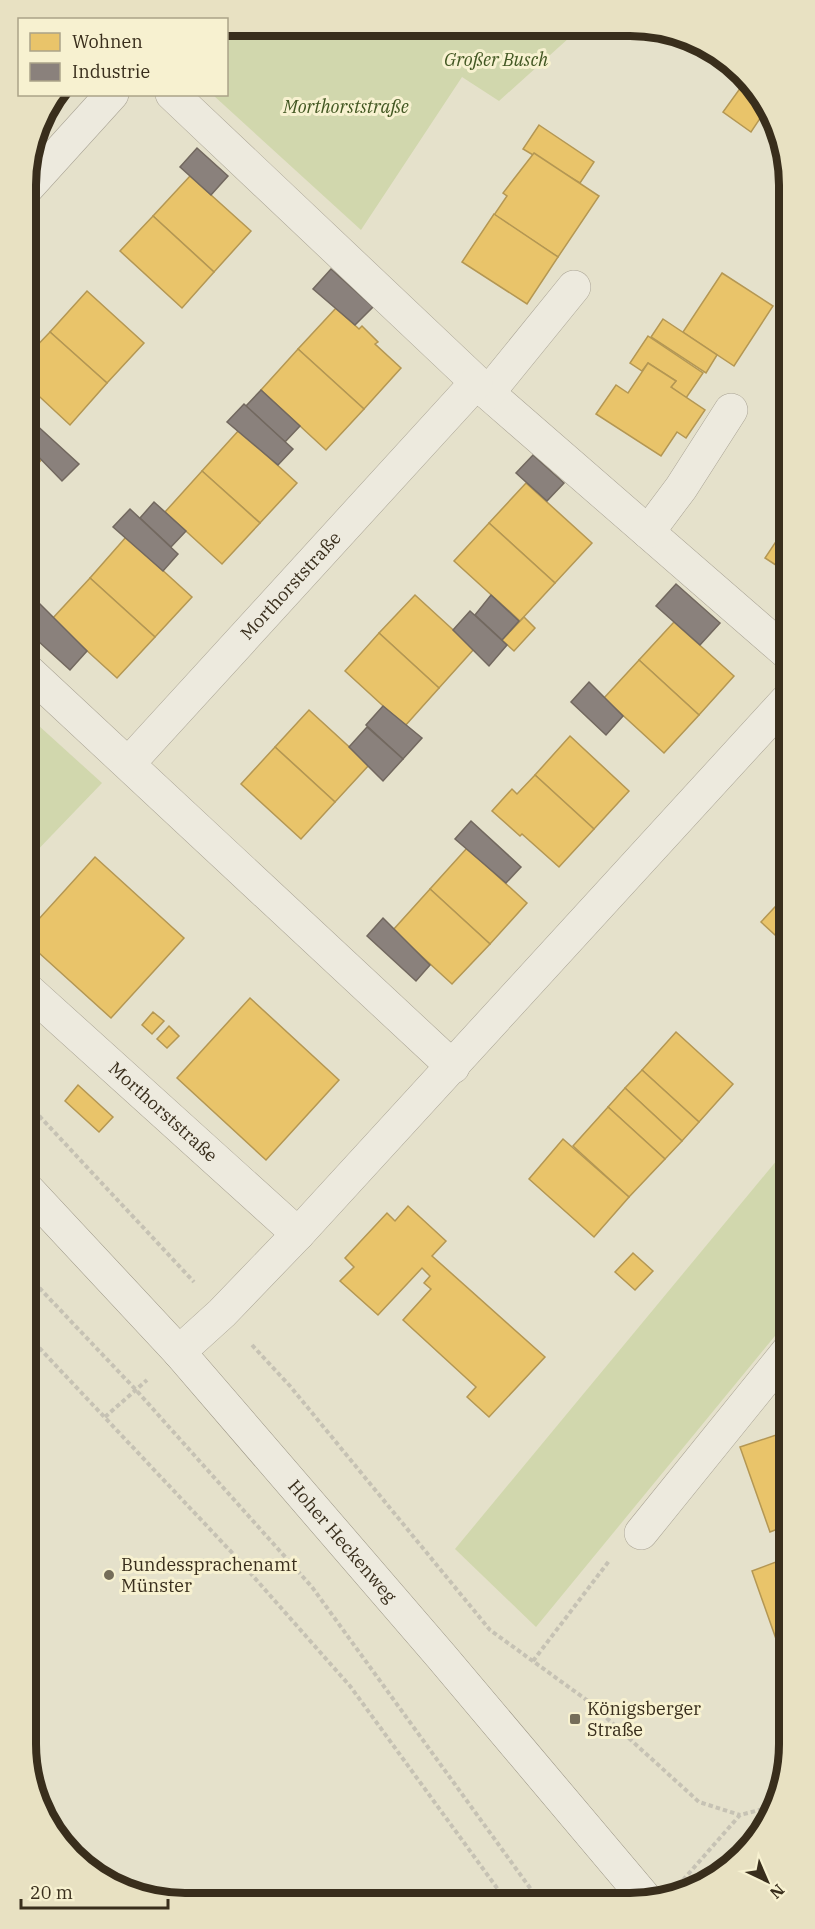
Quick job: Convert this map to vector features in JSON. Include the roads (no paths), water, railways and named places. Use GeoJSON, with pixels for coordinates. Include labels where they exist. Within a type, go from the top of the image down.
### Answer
{"type":"FeatureCollection","features":[{"type":"Feature","properties":{"kind":"street"},"geometry":{"type":"LineString","coordinates":[[36,178],[110,96]]}},
{"type":"Feature","properties":{"kind":"street"},"geometry":{"type":"LineString","coordinates":[[174,96],[482,388],[779,646]]}},
{"type":"Feature","properties":{"kind":"street","name":"Morthorststraße"},"geometry":{"type":"LineString","coordinates":[[129,763],[574,287]]}},
{"type":"Feature","properties":{"kind":"street"},"geometry":{"type":"LineString","coordinates":[[648,532],[681,488],[731,410]]}},
{"type":"Feature","properties":{"kind":"street"},"geometry":{"type":"LineString","coordinates":[[36,678],[453,1067]]}},
{"type":"Feature","properties":{"kind":"street"},"geometry":{"type":"LineString","coordinates":[[179,1352],[222,1313],[298,1234],[779,709]]}},
{"type":"Feature","properties":{"kind":"street","name":"Morthorststraße"},"geometry":{"type":"LineString","coordinates":[[36,997],[298,1234]]}},
{"type":"Feature","properties":{"kind":"street","name":"Hoher Heckenweg"},"geometry":{"type":"LineString","coordinates":[[36,1199],[179,1352],[441,1656],[640,1892]]}},
{"type":"Feature","properties":{"kind":"street"},"geometry":{"type":"LineString","coordinates":[[641,1533],[779,1362]]}},
{"type":"Feature","properties":{"kind":"place","name":"Bundessprachenamt Münster"},"geometry":{"type":"Point","coordinates":[109,1575]}},
{"type":"Feature","properties":{"kind":"place","name":"Königsberger Straße"},"geometry":{"type":"Point","coordinates":[575,1719]}},
{"type":"Feature","properties":{"kind":"park label","name":"Großer Busch"},"geometry":{"type":"Point","coordinates":[496,60]}}]}
